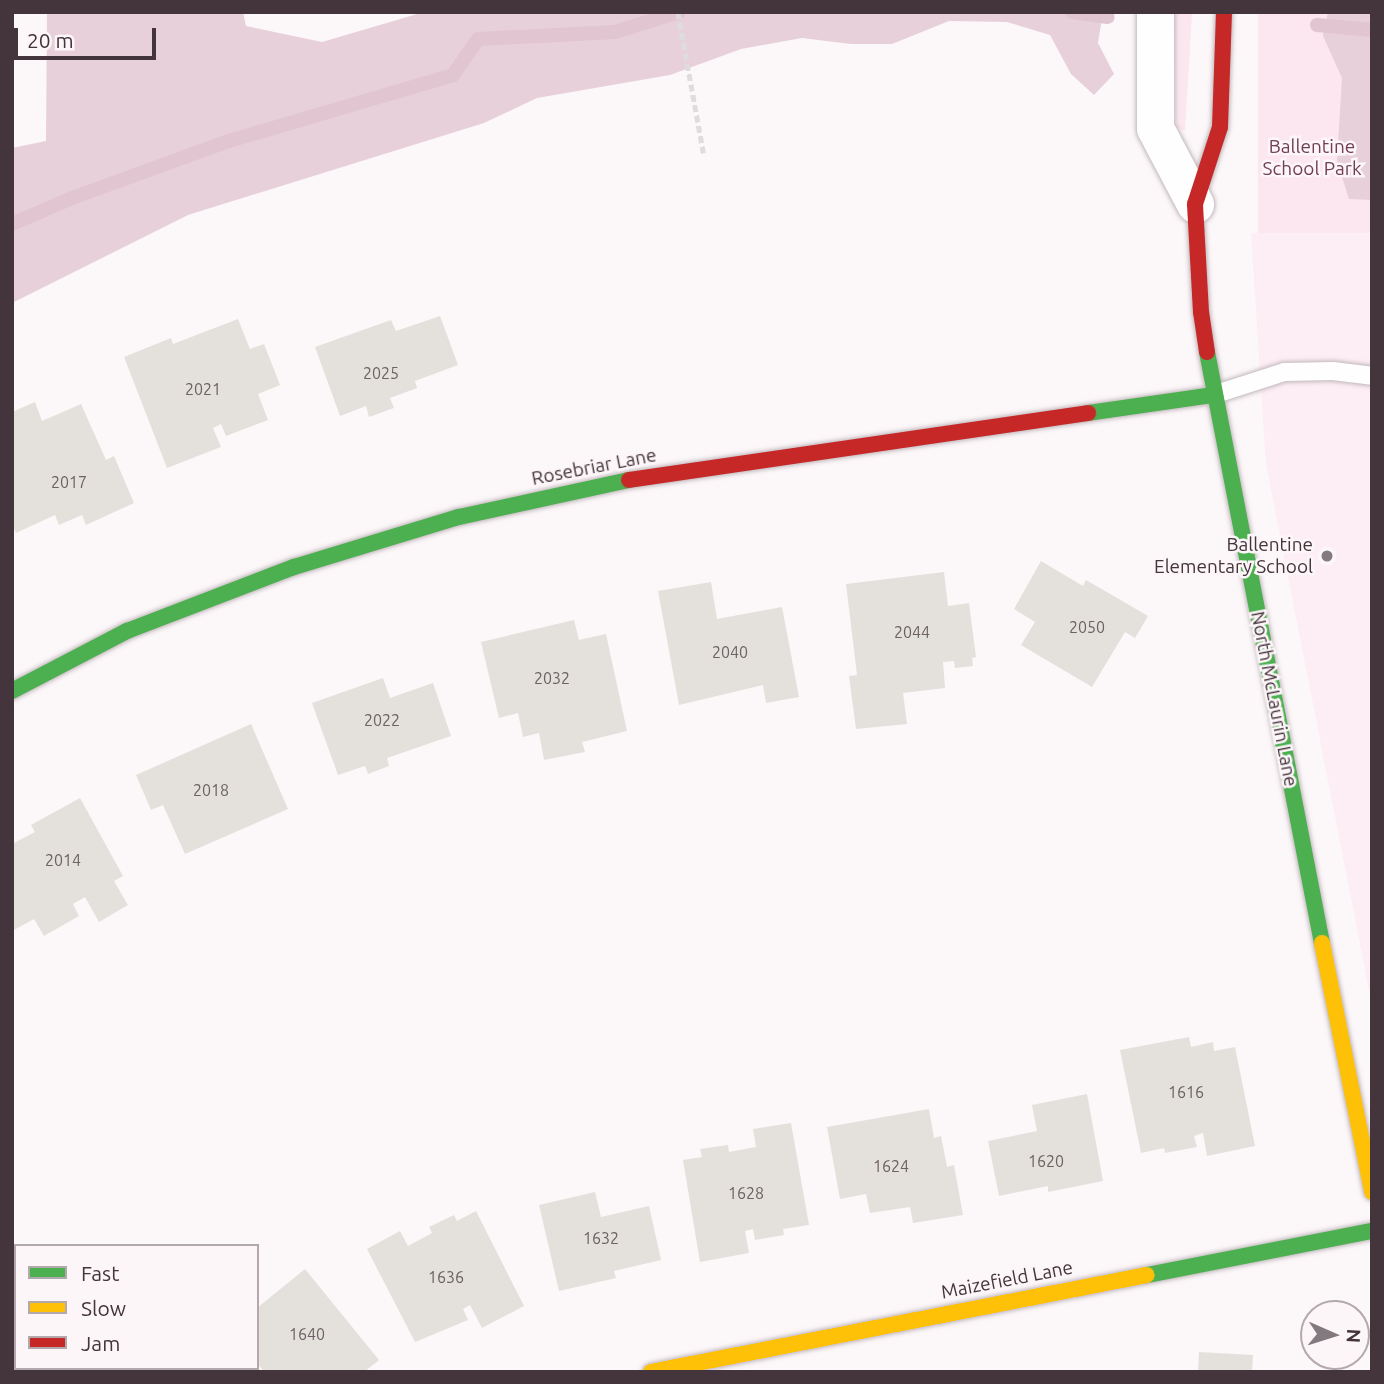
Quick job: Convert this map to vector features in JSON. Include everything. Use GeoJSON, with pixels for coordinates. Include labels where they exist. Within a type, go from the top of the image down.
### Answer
{"type":"FeatureCollection","features":[{"type":"Feature","properties":{"kind":"street","name":"North McLaurin Lane"},"geometry":{"type":"LineString","coordinates":[[1155,12],[1155,128],[1195,204]]}},
{"type":"Feature","properties":{"kind":"street","name":"North McLaurin Lane"},"geometry":{"type":"LineString","coordinates":[[1224,12],[1220,127],[1195,204],[1200,312],[1213,395],[1372,1192]]}},
{"type":"Feature","properties":{"kind":"street","name":"Rosebriar Lane"},"geometry":{"type":"LineString","coordinates":[[12,691],[127,631],[295,567],[459,517],[607,483],[1213,395]]}},
{"type":"Feature","properties":{"kind":"street","name":"Maizefield Lane"},"geometry":{"type":"LineString","coordinates":[[651,1372],[1372,1231]]}},
{"type":"Feature","properties":{"kind":"lane"},"geometry":{"type":"LineString","coordinates":[[1213,395],[1284,372],[1333,371],[1372,376]]}},
{"type":"Feature","properties":{"kind":"path"},"geometry":{"type":"LineString","coordinates":[[678,12],[704,155]]}},
{"type":"Feature","properties":{"kind":"shaded area"},"geometry":{"type":"Polygon","coordinates":[[[47,12],[243,12],[246,26],[322,42],[424,12],[1103,12],[1098,43],[1114,74],[1094,95],[1071,74],[1050,35],[1007,22],[949,21],[892,44],[851,44],[802,38],[741,49],[670,75],[537,98],[484,123],[188,215],[12,303],[12,148],[46,141],[47,12]]]}},
{"type":"Feature","properties":{"kind":"shaded area"},"geometry":{"type":"Polygon","coordinates":[[[1328,12],[1372,12],[1372,200],[1349,199],[1337,161],[1342,78],[1323,36],[1328,12]]]}},
{"type":"Feature","properties":{"kind":"shaded area","name":"Ballentine Elementary School"},"geometry":{"type":"Polygon","coordinates":[[[1372,228],[1372,1005],[1266,464],[1251,233],[1372,228]]]}},
{"type":"Feature","properties":{"kind":"green space"},"geometry":{"type":"Polygon","coordinates":[[[1174,12],[1192,12],[1185,131],[1176,127],[1174,12]]]}},
{"type":"Feature","properties":{"kind":"green space","name":"Ballentine School Park"},"geometry":{"type":"Polygon","coordinates":[[[1258,12],[1372,12],[1372,233],[1258,233],[1258,12]]]}},
{"type":"Feature","properties":{"kind":"building"},"geometry":{"type":"Polygon","coordinates":[[[440,316],[458,365],[415,381],[417,388],[390,398],[394,408],[369,417],[366,406],[340,416],[315,347],[391,320],[396,331],[440,316]]]}},
{"type":"Feature","properties":{"kind":"building"},"geometry":{"type":"Polygon","coordinates":[[[238,319],[250,349],[264,344],[280,385],[258,394],[268,420],[226,436],[221,424],[213,428],[221,447],[167,468],[124,357],[171,338],[173,344],[238,319]]]}},
{"type":"Feature","properties":{"kind":"building"},"geometry":{"type":"Polygon","coordinates":[[[35,402],[42,421],[81,404],[106,460],[114,456],[134,503],[86,525],[82,515],[59,525],[55,515],[16,533],[12,524],[12,412],[35,402]]]}},
{"type":"Feature","properties":{"kind":"building"},"geometry":{"type":"Polygon","coordinates":[[[1041,561],[1083,586],[1086,580],[1148,616],[1135,638],[1125,632],[1092,687],[1021,645],[1035,622],[1014,609],[1041,561]]]}},
{"type":"Feature","properties":{"kind":"building"},"geometry":{"type":"Polygon","coordinates":[[[944,572],[948,606],[969,603],[976,657],[972,658],[973,666],[955,668],[954,661],[943,662],[945,688],[903,693],[907,724],[856,729],[849,676],[857,675],[846,584],[944,572]]]}},
{"type":"Feature","properties":{"kind":"building"},"geometry":{"type":"Polygon","coordinates":[[[711,582],[717,619],[782,607],[799,697],[766,703],[763,685],[679,705],[658,591],[711,582]]]}},
{"type":"Feature","properties":{"kind":"building"},"geometry":{"type":"Polygon","coordinates":[[[574,620],[579,640],[606,634],[627,731],[582,742],[585,752],[544,760],[539,733],[523,737],[518,713],[499,718],[481,642],[574,620]]]}},
{"type":"Feature","properties":{"kind":"building"},"geometry":{"type":"Polygon","coordinates":[[[383,678],[390,698],[433,683],[451,736],[387,758],[389,766],[368,774],[365,766],[338,775],[312,703],[383,678]]]}},
{"type":"Feature","properties":{"kind":"building"},"geometry":{"type":"Polygon","coordinates":[[[251,724],[288,809],[185,854],[163,805],[151,810],[136,775],[251,724]]]}},
{"type":"Feature","properties":{"kind":"building"},"geometry":{"type":"Polygon","coordinates":[[[80,798],[123,876],[114,881],[128,905],[99,922],[85,897],[73,904],[79,916],[44,936],[34,919],[12,931],[12,844],[35,832],[31,825],[80,798]]]}},
{"type":"Feature","properties":{"kind":"building"},"geometry":{"type":"Polygon","coordinates":[[[1189,1037],[1191,1047],[1213,1042],[1214,1051],[1235,1047],[1255,1146],[1207,1156],[1203,1133],[1194,1136],[1197,1147],[1165,1153],[1164,1148],[1141,1153],[1120,1050],[1189,1037]]]}},
{"type":"Feature","properties":{"kind":"building"},"geometry":{"type":"Polygon","coordinates":[[[1087,1094],[1103,1181],[1048,1192],[1048,1186],[999,1196],[988,1141],[1037,1131],[1032,1105],[1087,1094]]]}},
{"type":"Feature","properties":{"kind":"building"},"geometry":{"type":"Polygon","coordinates":[[[929,1109],[934,1138],[941,1136],[947,1167],[954,1165],[963,1215],[913,1223],[910,1207],[870,1213],[866,1194],[840,1199],[827,1127],[929,1109]]]}},
{"type":"Feature","properties":{"kind":"building"},"geometry":{"type":"Polygon","coordinates":[[[791,1123],[809,1225],[783,1229],[784,1235],[755,1240],[753,1229],[745,1231],[749,1253],[700,1262],[683,1160],[702,1157],[700,1149],[728,1145],[729,1152],[756,1147],[753,1129],[791,1123]]]}},
{"type":"Feature","properties":{"kind":"building"},"geometry":{"type":"Polygon","coordinates":[[[595,1192],[601,1217],[649,1206],[661,1260],[614,1271],[616,1278],[559,1291],[539,1205],[595,1192]]]}},
{"type":"Feature","properties":{"kind":"building"},"geometry":{"type":"Polygon","coordinates":[[[476,1211],[524,1306],[482,1328],[470,1305],[463,1309],[468,1320],[415,1342],[367,1249],[400,1231],[408,1246],[432,1233],[429,1227],[454,1215],[457,1221],[476,1211]]]}},
{"type":"Feature","properties":{"kind":"building"},"geometry":{"type":"Polygon","coordinates":[[[305,1269],[379,1360],[364,1372],[264,1372],[259,1366],[259,1306],[305,1269]]]}},
{"type":"Feature","properties":{"kind":"building"},"geometry":{"type":"Polygon","coordinates":[[[1199,1352],[1253,1355],[1252,1372],[1198,1372],[1199,1352]]]}},
{"type":"Feature","properties":{"kind":"waterway"},"geometry":{"type":"LineString","coordinates":[[12,224],[72,198],[229,141],[453,75],[478,39],[615,32],[679,12]]}},
{"type":"Feature","properties":{"kind":"waterway"},"geometry":{"type":"LineString","coordinates":[[1072,12],[1108,17]]}},
{"type":"Feature","properties":{"kind":"waterway"},"geometry":{"type":"LineString","coordinates":[[1317,25],[1372,30]]}},
{"type":"Feature","properties":{"kind":"traffic: fast"},"geometry":{"type":"LineString","coordinates":[[1207,352],[1322,943]]}},
{"type":"Feature","properties":{"kind":"traffic: fast"},"geometry":{"type":"LineString","coordinates":[[1088,413],[1213,395]]}},
{"type":"Feature","properties":{"kind":"traffic: fast"},"geometry":{"type":"LineString","coordinates":[[12,691],[127,631],[294,567],[459,517],[629,480]]}},
{"type":"Feature","properties":{"kind":"traffic: fast"},"geometry":{"type":"LineString","coordinates":[[1147,1275],[1372,1231]]}},
{"type":"Feature","properties":{"kind":"traffic: slow"},"geometry":{"type":"LineString","coordinates":[[1322,943],[1372,1192]]}},
{"type":"Feature","properties":{"kind":"traffic: slow"},"geometry":{"type":"LineString","coordinates":[[651,1372],[1147,1275]]}},
{"type":"Feature","properties":{"kind":"traffic: jam"},"geometry":{"type":"LineString","coordinates":[[1207,352],[1201,312],[1195,204],[1220,127],[1224,12]]}},
{"type":"Feature","properties":{"kind":"traffic: jam"},"geometry":{"type":"LineString","coordinates":[[629,480],[1088,413]]}},
{"type":"Feature","properties":{"kind":"place","name":"Ballentine Elementary School"},"geometry":{"type":"Point","coordinates":[1327,556]}}]}
